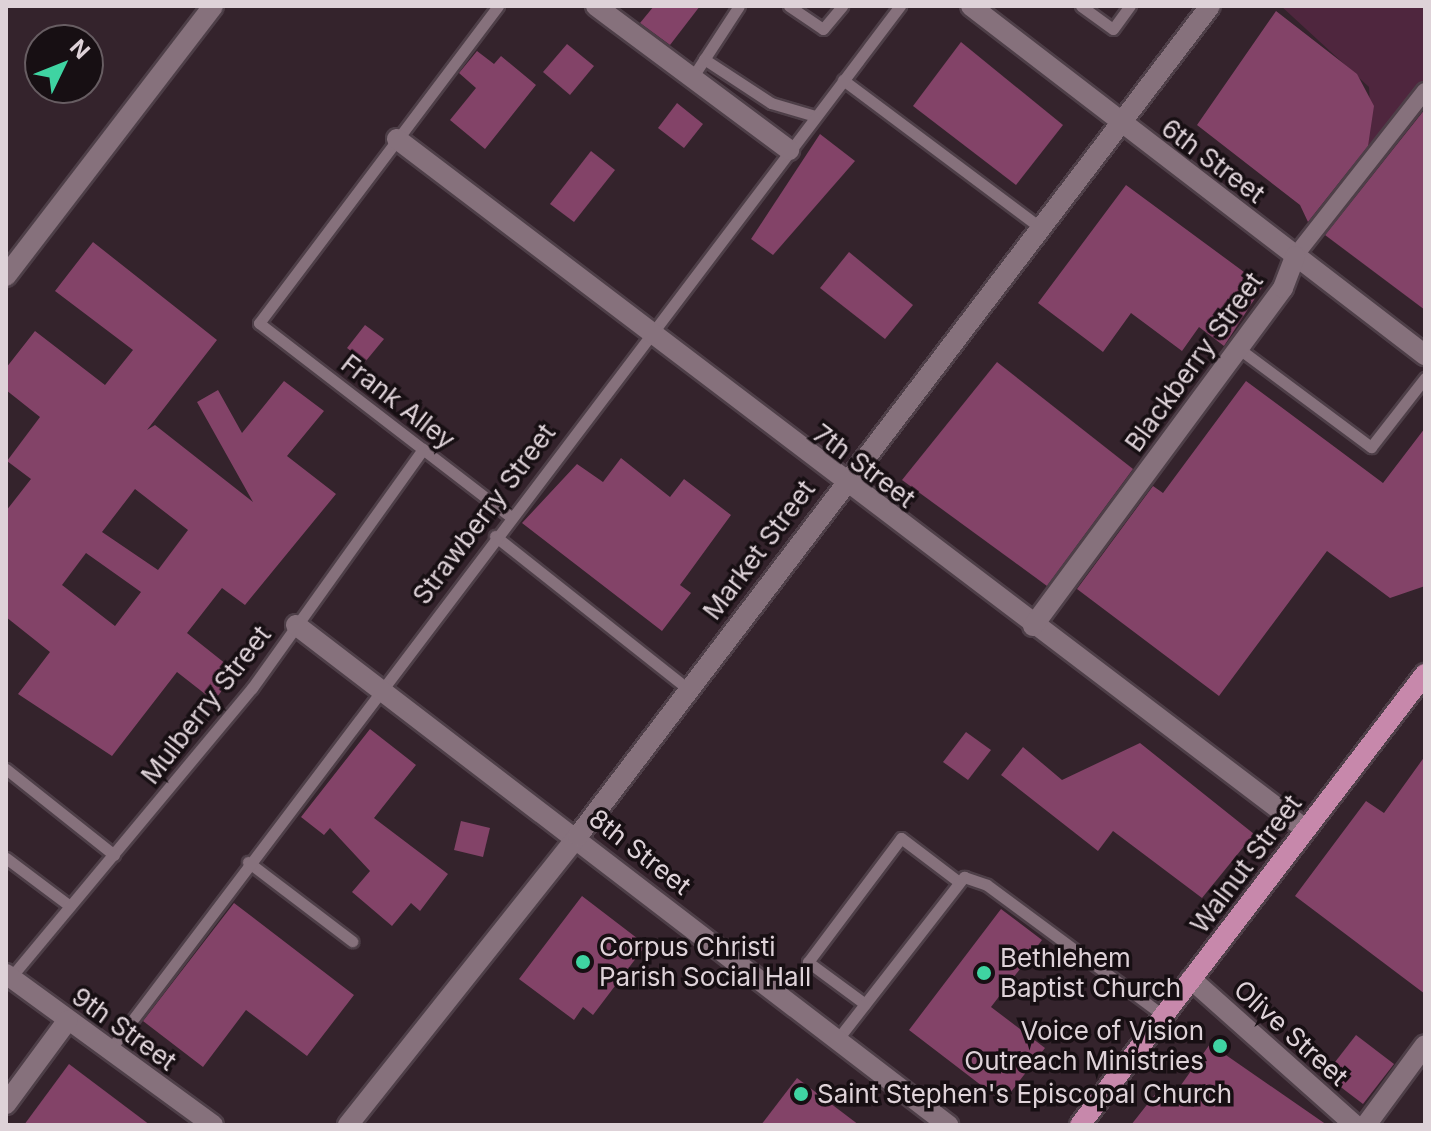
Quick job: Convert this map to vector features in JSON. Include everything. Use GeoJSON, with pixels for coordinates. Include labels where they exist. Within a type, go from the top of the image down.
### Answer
{"type":"FeatureCollection","features":[{"type":"Feature","properties":{"kind":"main road","name":"Walnut Street"},"geometry":{"type":"LineString","coordinates":[[1080,1125],[1425,674]]}},
{"type":"Feature","properties":{"kind":"street"},"geometry":{"type":"LineString","coordinates":[[6,276],[213,6]]}},
{"type":"Feature","properties":{"kind":"street"},"geometry":{"type":"LineString","coordinates":[[596,6],[789,150]]}},
{"type":"Feature","properties":{"kind":"street","name":"6th Street"},"geometry":{"type":"LineString","coordinates":[[971,6],[1425,355]]}},
{"type":"Feature","properties":{"kind":"street","name":"Market Street"},"geometry":{"type":"LineString","coordinates":[[348,1125],[578,836],[842,483],[1122,124],[1210,6]]}},
{"type":"Feature","properties":{"kind":"street","name":"Blackberry Street"},"geometry":{"type":"LineString","coordinates":[[1033,626],[1283,288],[1295,256],[1425,91]]}},
{"type":"Feature","properties":{"kind":"street","name":"7th Street"},"geometry":{"type":"LineString","coordinates":[[397,139],[842,483],[1305,829]]}},
{"type":"Feature","properties":{"kind":"street","name":"8th Street"},"geometry":{"type":"LineString","coordinates":[[296,625],[578,836],[948,1125]]}},
{"type":"Feature","properties":{"kind":"street","name":"9th Street"},"geometry":{"type":"LineString","coordinates":[[8,976],[213,1125]]}},
{"type":"Feature","properties":{"kind":"street","name":"Olive Street"},"geometry":{"type":"LineString","coordinates":[[1191,979],[1355,1125]]}},
{"type":"Feature","properties":{"kind":"street"},"geometry":{"type":"LineString","coordinates":[[6,1104],[68,1020]]}},
{"type":"Feature","properties":{"kind":"street"},"geometry":{"type":"LineString","coordinates":[[1366,1125],[1425,1045]]}},
{"type":"Feature","properties":{"kind":"lane"},"geometry":{"type":"LineString","coordinates":[[397,139],[498,6]]}},
{"type":"Feature","properties":{"kind":"lane"},"geometry":{"type":"LineString","coordinates":[[692,78],[739,6]]}},
{"type":"Feature","properties":{"kind":"lane"},"geometry":{"type":"LineString","coordinates":[[789,6],[823,29],[842,6]]}},
{"type":"Feature","properties":{"kind":"lane","name":"Strawberry Street"},"geometry":{"type":"LineString","coordinates":[[109,1051],[248,862],[900,6]]}},
{"type":"Feature","properties":{"kind":"lane"},"geometry":{"type":"LineString","coordinates":[[1081,6],[1113,29],[1130,6]]}},
{"type":"Feature","properties":{"kind":"lane"},"geometry":{"type":"LineString","coordinates":[[704,59],[771,103],[815,116]]}},
{"type":"Feature","properties":{"kind":"lane"},"geometry":{"type":"LineString","coordinates":[[843,80],[1041,228]]}},
{"type":"Feature","properties":{"kind":"lane","name":"Frank Alley"},"geometry":{"type":"LineString","coordinates":[[397,139],[259,323],[510,516]]}},
{"type":"Feature","properties":{"kind":"lane"},"geometry":{"type":"LineString","coordinates":[[1238,348],[1371,447],[1425,378]]}},
{"type":"Feature","properties":{"kind":"lane","name":"Mulberry Street"},"geometry":{"type":"LineString","coordinates":[[8,976],[114,855],[296,625],[423,449]]}},
{"type":"Feature","properties":{"kind":"lane"},"geometry":{"type":"LineString","coordinates":[[495,536],[688,689]]}},
{"type":"Feature","properties":{"kind":"lane"},"geometry":{"type":"LineString","coordinates":[[6,769],[114,855]]}},
{"type":"Feature","properties":{"kind":"lane"},"geometry":{"type":"LineString","coordinates":[[865,1004],[808,962],[901,838],[959,882]]}},
{"type":"Feature","properties":{"kind":"lane"},"geometry":{"type":"LineString","coordinates":[[6,858],[70,906]]}},
{"type":"Feature","properties":{"kind":"lane"},"geometry":{"type":"LineString","coordinates":[[248,862],[352,941]]}},
{"type":"Feature","properties":{"kind":"lane"},"geometry":{"type":"LineString","coordinates":[[837,1040],[964,877],[987,885],[1164,1016]]}},
{"type":"Feature","properties":{"kind":"shaded area"},"geometry":{"type":"Polygon","coordinates":[[[1281,6],[1425,6],[1425,81],[1354,172],[1334,156],[1371,125],[1369,87],[1281,6]]]}},
{"type":"Feature","properties":{"kind":"building"},"geometry":{"type":"Polygon","coordinates":[[[654,6],[700,6],[670,45],[640,23],[654,6]]]}},
{"type":"Feature","properties":{"kind":"building"},"geometry":{"type":"Polygon","coordinates":[[[1276,11],[1357,74],[1374,106],[1368,146],[1308,222],[1300,205],[1197,125],[1276,11]]]}},
{"type":"Feature","properties":{"kind":"building"},"geometry":{"type":"Polygon","coordinates":[[[961,42],[1063,125],[1016,185],[913,106],[961,42]]]}},
{"type":"Feature","properties":{"kind":"building"},"geometry":{"type":"Polygon","coordinates":[[[567,44],[594,66],[570,95],[543,72],[567,44]]]}},
{"type":"Feature","properties":{"kind":"building"},"geometry":{"type":"Polygon","coordinates":[[[477,51],[494,64],[501,56],[536,85],[485,149],[450,120],[476,88],[459,73],[477,51]]]}},
{"type":"Feature","properties":{"kind":"building"},"geometry":{"type":"Polygon","coordinates":[[[677,103],[703,124],[684,148],[658,128],[677,103]]]}},
{"type":"Feature","properties":{"kind":"building"},"geometry":{"type":"Polygon","coordinates":[[[1425,109],[1425,310],[1325,235],[1425,109]]]}},
{"type":"Feature","properties":{"kind":"building"},"geometry":{"type":"Polygon","coordinates":[[[820,134],[855,161],[773,255],[751,239],[820,134]]]}},
{"type":"Feature","properties":{"kind":"building"},"geometry":{"type":"Polygon","coordinates":[[[591,151],[615,170],[574,222],[550,204],[591,151]]]}},
{"type":"Feature","properties":{"kind":"building"},"geometry":{"type":"Polygon","coordinates":[[[1126,185],[1263,286],[1224,346],[1199,327],[1182,351],[1131,313],[1103,352],[1038,303],[1126,185]]]}},
{"type":"Feature","properties":{"kind":"building"},"geometry":{"type":"Polygon","coordinates":[[[93,242],[217,340],[147,430],[155,425],[253,502],[197,402],[218,390],[242,433],[284,381],[324,411],[287,456],[336,494],[245,605],[222,588],[187,633],[236,672],[214,701],[177,672],[112,756],[18,694],[50,652],[6,617],[6,511],[31,479],[7,461],[40,417],[6,390],[6,368],[35,331],[105,385],[133,350],[55,291],[93,242]],[[135,489],[102,532],[158,570],[188,530],[135,489]],[[86,553],[62,585],[115,626],[141,592],[86,553]]]}},
{"type":"Feature","properties":{"kind":"building"},"geometry":{"type":"Polygon","coordinates":[[[849,252],[913,305],[885,339],[820,288],[849,252]]]}},
{"type":"Feature","properties":{"kind":"building"},"geometry":{"type":"Polygon","coordinates":[[[365,325],[384,339],[365,362],[347,348],[365,325]]]}},
{"type":"Feature","properties":{"kind":"building"},"geometry":{"type":"Polygon","coordinates":[[[997,362],[1133,469],[1047,586],[902,480],[997,362]]]}},
{"type":"Feature","properties":{"kind":"building"},"geometry":{"type":"Polygon","coordinates":[[[1246,381],[1383,483],[1425,428],[1425,586],[1390,598],[1327,551],[1219,696],[1077,589],[1153,486],[1163,493],[1246,381]]]}},
{"type":"Feature","properties":{"kind":"building"},"geometry":{"type":"Polygon","coordinates":[[[621,458],[670,497],[684,479],[731,515],[680,585],[691,593],[662,631],[522,523],[577,464],[603,482],[621,458]]]}},
{"type":"Feature","properties":{"kind":"building"},"geometry":{"type":"Polygon","coordinates":[[[370,729],[416,765],[374,818],[448,874],[420,911],[411,903],[392,926],[352,892],[370,871],[330,828],[324,835],[301,817],[370,729]]]}},
{"type":"Feature","properties":{"kind":"building"},"geometry":{"type":"Polygon","coordinates":[[[966,732],[991,750],[968,780],[943,762],[966,732]]]}},
{"type":"Feature","properties":{"kind":"building"},"geometry":{"type":"Polygon","coordinates":[[[1140,743],[1254,834],[1202,898],[1113,831],[1098,851],[1001,775],[1023,747],[1062,780],[1140,743]]]}},
{"type":"Feature","properties":{"kind":"building"},"geometry":{"type":"Polygon","coordinates":[[[1425,756],[1425,994],[1295,896],[1366,801],[1384,813],[1425,756]]]}},
{"type":"Feature","properties":{"kind":"building"},"geometry":{"type":"Polygon","coordinates":[[[461,821],[490,828],[483,857],[454,850],[461,821]]]}},
{"type":"Feature","properties":{"kind":"building","name":"Corpus Christi Parish Social Hall"},"geometry":{"type":"Polygon","coordinates":[[[582,896],[646,945],[593,1015],[583,1007],[574,1020],[519,979],[582,896]]]}},
{"type":"Feature","properties":{"kind":"building"},"geometry":{"type":"Polygon","coordinates":[[[234,903],[354,995],[307,1056],[246,1010],[203,1067],[143,1021],[234,903]]]}},
{"type":"Feature","properties":{"kind":"building","name":"Bethlehem Baptist Church"},"geometry":{"type":"Polygon","coordinates":[[[1001,909],[1042,940],[991,1007],[1045,1048],[1003,1102],[909,1030],[1001,909]]]}},
{"type":"Feature","properties":{"kind":"building"},"geometry":{"type":"Polygon","coordinates":[[[1356,1035],[1394,1064],[1363,1104],[1325,1075],[1356,1035]]]}},
{"type":"Feature","properties":{"kind":"building"},"geometry":{"type":"Polygon","coordinates":[[[1210,1044],[1327,1125],[1131,1125],[1157,1092],[1169,1102],[1210,1044]]]}},
{"type":"Feature","properties":{"kind":"building"},"geometry":{"type":"Polygon","coordinates":[[[69,1064],[150,1125],[24,1125],[69,1064]]]}},
{"type":"Feature","properties":{"kind":"building","name":"Saint Stephen's Episcopal Church"},"geometry":{"type":"Polygon","coordinates":[[[797,1078],[859,1125],[761,1125],[797,1078]]]}},
{"type":"Feature","properties":{"kind":"place","name":"Corpus Christi Parish Social Hall"},"geometry":{"type":"Point","coordinates":[583,962]}},
{"type":"Feature","properties":{"kind":"place","name":"Bethlehem Baptist Church"},"geometry":{"type":"Point","coordinates":[984,973]}},
{"type":"Feature","properties":{"kind":"place","name":"Voice of Vision Outreach Ministries"},"geometry":{"type":"Point","coordinates":[1220,1046]}},
{"type":"Feature","properties":{"kind":"place","name":"Saint Stephen's Episcopal Church"},"geometry":{"type":"Point","coordinates":[801,1094]}}]}
